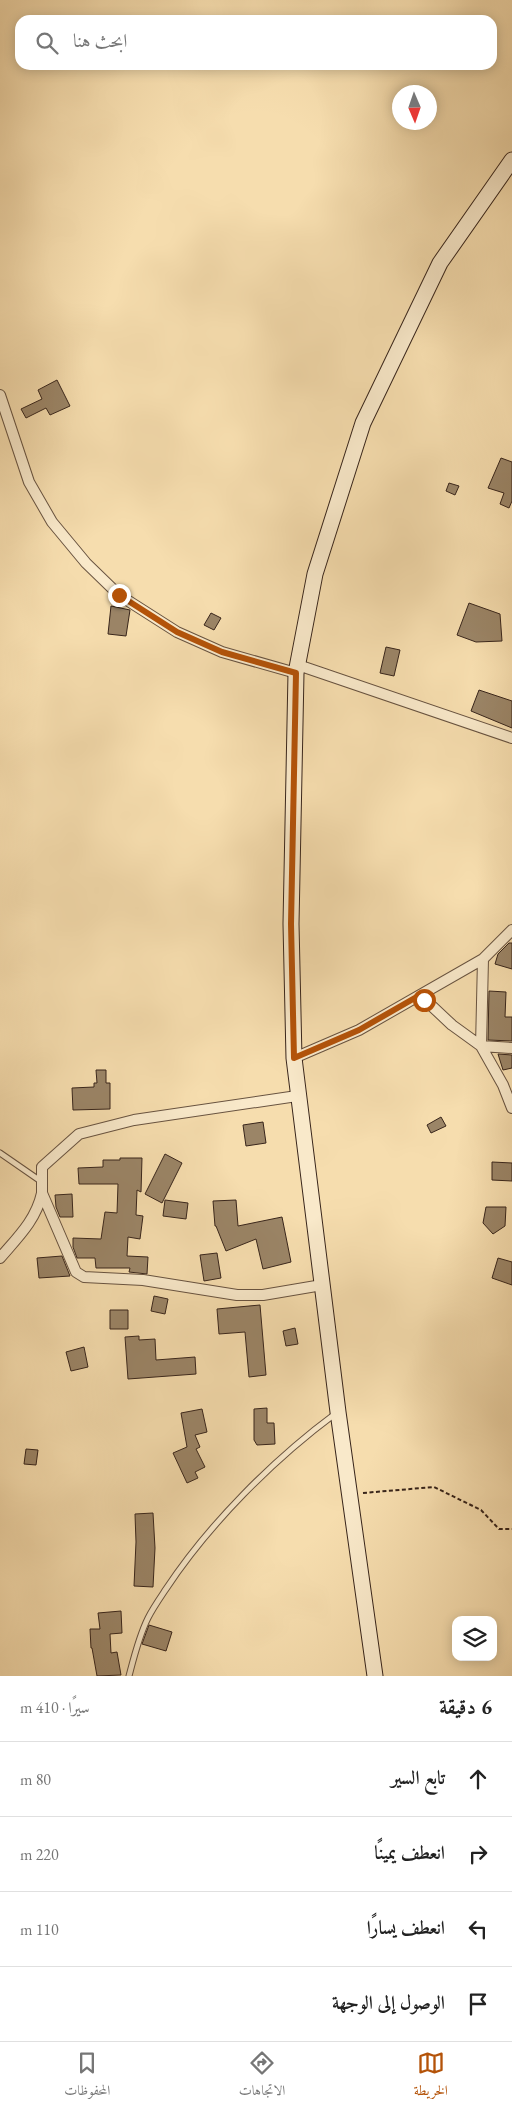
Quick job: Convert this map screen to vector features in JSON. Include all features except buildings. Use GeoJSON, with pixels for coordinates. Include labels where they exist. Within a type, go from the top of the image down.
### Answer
{"type":"FeatureCollection","features":[{"type":"Feature","properties":{"kind":"main road"},"geometry":{"type":"LineString","coordinates":[[375,1676],[338,1412],[297,1096],[294,1058],[291,924],[297,669],[315,574],[363,423],[440,263],[512,160]]}},
{"type":"Feature","properties":{"kind":"street"},"geometry":{"type":"LineString","coordinates":[[0,394],[29,482],[58,529],[86,563],[119,595],[177,632],[222,652],[297,669],[512,738]]}},
{"type":"Feature","properties":{"kind":"street"},"geometry":{"type":"LineString","coordinates":[[294,1058],[359,1030],[483,959],[512,930]]}},
{"type":"Feature","properties":{"kind":"street"},"geometry":{"type":"LineString","coordinates":[[480,1046],[483,959]]}},
{"type":"Feature","properties":{"kind":"street"},"geometry":{"type":"LineString","coordinates":[[420,995],[452,1025],[480,1046],[507,1083],[512,1108]]}},
{"type":"Feature","properties":{"kind":"street"},"geometry":{"type":"LineString","coordinates":[[480,1046],[512,1048]]}},
{"type":"Feature","properties":{"kind":"street"},"geometry":{"type":"LineString","coordinates":[[0,1258],[29,1226],[39,1208],[42,1188],[42,1167],[79,1134],[134,1120],[297,1096]]}},
{"type":"Feature","properties":{"kind":"street"},"geometry":{"type":"LineString","coordinates":[[42,1188],[76,1272],[84,1277],[143,1280],[237,1295],[263,1295],[322,1285]]}},
{"type":"Feature","properties":{"kind":"lane"},"geometry":{"type":"LineString","coordinates":[[0,1153],[42,1188]]}},
{"type":"Feature","properties":{"kind":"lane"},"geometry":{"type":"LineString","coordinates":[[129,1676],[148,1618],[180,1568],[220,1519],[280,1459],[312,1431],[338,1412]]}},
{"type":"Feature","properties":{"kind":"path"},"geometry":{"type":"LineString","coordinates":[[350,1495],[434,1487],[481,1510],[499,1529],[512,1529]]}},
{"type":"Feature","properties":{"kind":"route"},"geometry":{"type":"LineString","coordinates":[[119,595],[177,632],[222,652],[296,673],[291,924],[294,1058],[359,1030],[420,995],[424,1000]]}}]}
